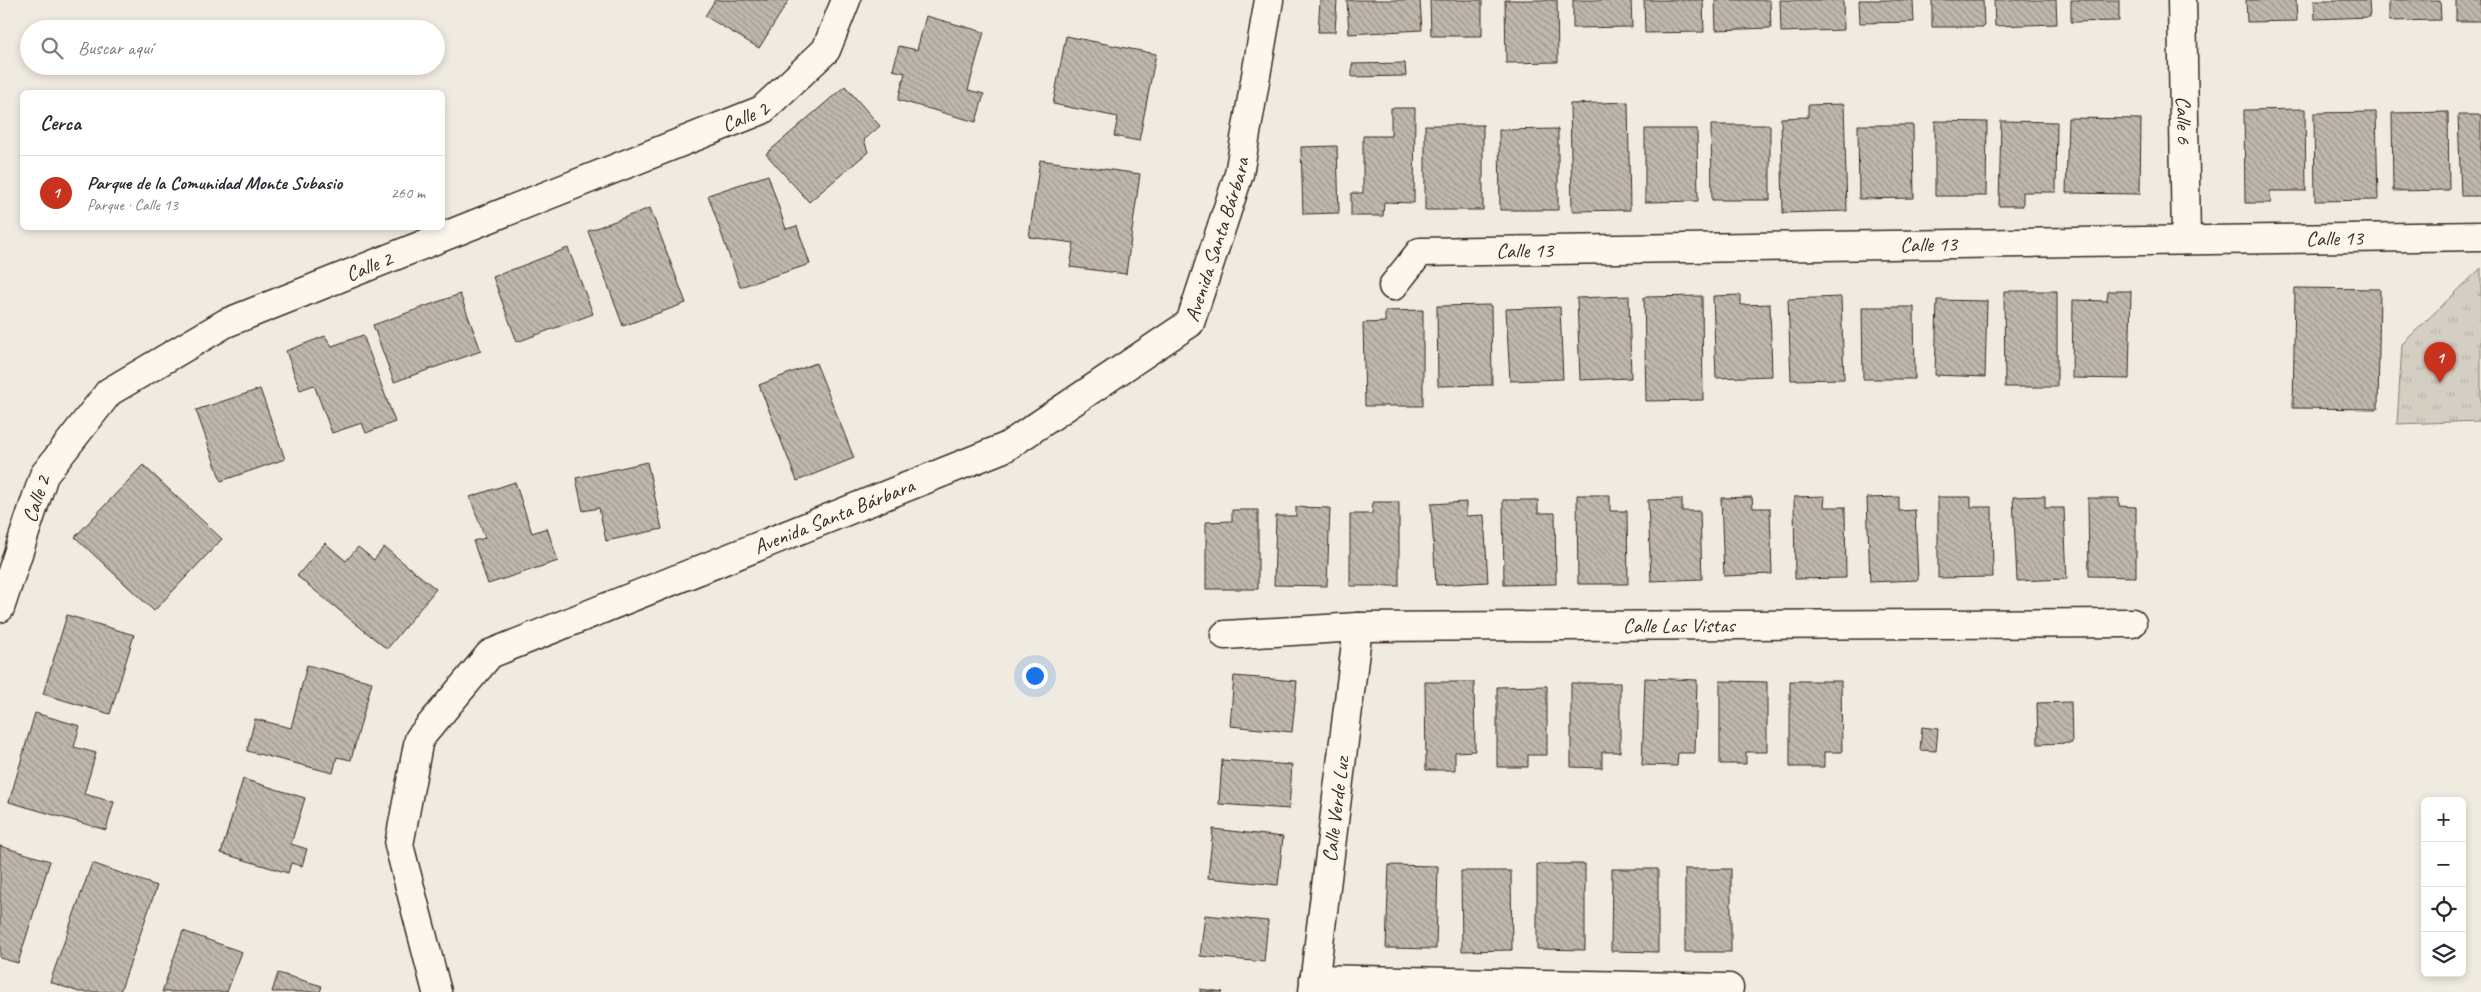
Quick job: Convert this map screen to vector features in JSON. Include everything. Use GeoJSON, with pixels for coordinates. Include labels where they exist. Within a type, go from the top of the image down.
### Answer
{"type":"FeatureCollection","features":[{"type":"Feature","properties":{"kind":"street","name":"Calle 2"},"geometry":{"type":"LineString","coordinates":[[0,608],[44,475],[109,392],[226,323],[762,110],[826,50],[846,0]]}},
{"type":"Feature","properties":{"kind":"street","name":"Avenida Santa Bárbara"},"geometry":{"type":"LineString","coordinates":[[436,992],[399,844],[419,740],[490,654],[1006,447],[1190,322],[1239,174],[1270,0]]}},
{"type":"Feature","properties":{"kind":"street","name":"Calle 6"},"geometry":{"type":"LineString","coordinates":[[2182,0],[2186,240]]}},
{"type":"Feature","properties":{"kind":"street","name":"Calle 13"},"geometry":{"type":"LineString","coordinates":[[1393,286],[1420,252],[2481,236]]}},
{"type":"Feature","properties":{"kind":"street","name":"Calle Las Vistas"},"geometry":{"type":"LineString","coordinates":[[1225,635],[1358,627],[2132,623]]}},
{"type":"Feature","properties":{"kind":"street","name":"Calle Verde Luz"},"geometry":{"type":"LineString","coordinates":[[1314,986],[1358,627]]}},
{"type":"Feature","properties":{"kind":"street"},"geometry":{"type":"LineString","coordinates":[[1314,986],[1729,988]]}},
{"type":"Feature","properties":{"kind":"green space"},"geometry":{"type":"Polygon","coordinates":[[[2481,268],[2481,421],[2397,424],[2402,344],[2481,268]]]}},
{"type":"Feature","properties":{"kind":"building"},"geometry":{"type":"Polygon","coordinates":[[[715,0],[789,0],[759,48],[705,16],[715,0]]]}},
{"type":"Feature","properties":{"kind":"building"},"geometry":{"type":"Polygon","coordinates":[[[1320,0],[1337,0],[1335,32],[1318,32],[1320,0]]]}},
{"type":"Feature","properties":{"kind":"building"},"geometry":{"type":"Polygon","coordinates":[[[1347,0],[1420,0],[1422,30],[1349,34],[1347,0]]]}},
{"type":"Feature","properties":{"kind":"building"},"geometry":{"type":"Polygon","coordinates":[[[1430,0],[1482,0],[1482,36],[1431,36],[1430,0]]]}},
{"type":"Feature","properties":{"kind":"building"},"geometry":{"type":"Polygon","coordinates":[[[1505,0],[1557,0],[1558,62],[1506,63],[1505,0]]]}},
{"type":"Feature","properties":{"kind":"building"},"geometry":{"type":"Polygon","coordinates":[[[1573,0],[1631,0],[1632,27],[1573,28],[1573,0]]]}},
{"type":"Feature","properties":{"kind":"building"},"geometry":{"type":"Polygon","coordinates":[[[1644,0],[1703,0],[1704,32],[1645,33],[1644,0]]]}},
{"type":"Feature","properties":{"kind":"building"},"geometry":{"type":"Polygon","coordinates":[[[1715,0],[1770,0],[1771,28],[1716,30],[1715,0]]]}},
{"type":"Feature","properties":{"kind":"building"},"geometry":{"type":"Polygon","coordinates":[[[1780,0],[1843,0],[1844,30],[1781,32],[1780,0]]]}},
{"type":"Feature","properties":{"kind":"building"},"geometry":{"type":"Polygon","coordinates":[[[1859,0],[1913,0],[1914,22],[1860,23],[1859,0]]]}},
{"type":"Feature","properties":{"kind":"building"},"geometry":{"type":"Polygon","coordinates":[[[1932,0],[1983,0],[1984,27],[1932,27],[1932,0]]]}},
{"type":"Feature","properties":{"kind":"building"},"geometry":{"type":"Polygon","coordinates":[[[1994,0],[2056,0],[2057,24],[1995,26],[1994,0]]]}},
{"type":"Feature","properties":{"kind":"building"},"geometry":{"type":"Polygon","coordinates":[[[2071,0],[2119,0],[2119,21],[2071,22],[2071,0]]]}},
{"type":"Feature","properties":{"kind":"building"},"geometry":{"type":"Polygon","coordinates":[[[2246,0],[2296,0],[2297,21],[2247,22],[2246,0]]]}},
{"type":"Feature","properties":{"kind":"building"},"geometry":{"type":"Polygon","coordinates":[[[2314,0],[2369,0],[2370,17],[2315,19],[2314,0]]]}},
{"type":"Feature","properties":{"kind":"building"},"geometry":{"type":"Polygon","coordinates":[[[2389,0],[2440,0],[2441,20],[2389,21],[2389,0]]]}},
{"type":"Feature","properties":{"kind":"building"},"geometry":{"type":"Polygon","coordinates":[[[2456,0],[2481,0],[2481,21],[2456,21],[2456,0]]]}},
{"type":"Feature","properties":{"kind":"building"},"geometry":{"type":"Polygon","coordinates":[[[926,16],[984,32],[968,90],[984,94],[976,122],[898,100],[905,73],[893,70],[899,46],[917,50],[926,16]]]}},
{"type":"Feature","properties":{"kind":"building"},"geometry":{"type":"Polygon","coordinates":[[[1066,36],[1156,54],[1139,141],[1114,136],[1118,117],[1053,104],[1066,36]]]}},
{"type":"Feature","properties":{"kind":"building"},"geometry":{"type":"Polygon","coordinates":[[[1405,63],[1406,76],[1352,77],[1352,64],[1405,63]]]}},
{"type":"Feature","properties":{"kind":"building"},"geometry":{"type":"Polygon","coordinates":[[[845,86],[880,126],[864,140],[868,152],[809,202],[766,154],[845,86]]]}},
{"type":"Feature","properties":{"kind":"building"},"geometry":{"type":"Polygon","coordinates":[[[1628,102],[1630,210],[1572,211],[1570,104],[1628,102]]]}},
{"type":"Feature","properties":{"kind":"building"},"geometry":{"type":"Polygon","coordinates":[[[1844,104],[1847,211],[1783,213],[1781,118],[1808,117],[1808,105],[1844,104]]]}},
{"type":"Feature","properties":{"kind":"building"},"geometry":{"type":"Polygon","coordinates":[[[1391,108],[1415,108],[1414,203],[1384,202],[1383,216],[1351,216],[1351,193],[1363,193],[1363,136],[1391,136],[1391,108]]]}},
{"type":"Feature","properties":{"kind":"building"},"geometry":{"type":"Polygon","coordinates":[[[2305,109],[2306,191],[2270,191],[2271,203],[2245,203],[2244,110],[2305,109]]]}},
{"type":"Feature","properties":{"kind":"building"},"geometry":{"type":"Polygon","coordinates":[[[2376,112],[2378,200],[2315,201],[2314,113],[2376,112]]]}},
{"type":"Feature","properties":{"kind":"building"},"geometry":{"type":"Polygon","coordinates":[[[2448,112],[2449,190],[2393,191],[2392,113],[2448,112]]]}},
{"type":"Feature","properties":{"kind":"building"},"geometry":{"type":"Polygon","coordinates":[[[2458,115],[2481,115],[2481,196],[2461,196],[2458,115]]]}},
{"type":"Feature","properties":{"kind":"building"},"geometry":{"type":"Polygon","coordinates":[[[2068,118],[2141,119],[2140,194],[2066,193],[2068,118]]]}},
{"type":"Feature","properties":{"kind":"building"},"geometry":{"type":"Polygon","coordinates":[[[1935,121],[1987,122],[1986,196],[1935,196],[1935,121]]]}},
{"type":"Feature","properties":{"kind":"building"},"geometry":{"type":"Polygon","coordinates":[[[2001,121],[2057,122],[2056,192],[2023,192],[2023,206],[1999,206],[2001,121]]]}},
{"type":"Feature","properties":{"kind":"building"},"geometry":{"type":"Polygon","coordinates":[[[1425,125],[1483,125],[1483,210],[1425,210],[1425,125]]]}},
{"type":"Feature","properties":{"kind":"building"},"geometry":{"type":"Polygon","coordinates":[[[1711,125],[1770,125],[1770,200],[1712,200],[1711,125]]]}},
{"type":"Feature","properties":{"kind":"building"},"geometry":{"type":"Polygon","coordinates":[[[1858,125],[1913,125],[1914,198],[1859,199],[1858,125]]]}},
{"type":"Feature","properties":{"kind":"building"},"geometry":{"type":"Polygon","coordinates":[[[1558,129],[1558,210],[1500,210],[1499,130],[1558,129]]]}},
{"type":"Feature","properties":{"kind":"building"},"geometry":{"type":"Polygon","coordinates":[[[1645,129],[1697,129],[1698,201],[1645,202],[1645,129]]]}},
{"type":"Feature","properties":{"kind":"building"},"geometry":{"type":"Polygon","coordinates":[[[1337,146],[1339,213],[1303,214],[1301,147],[1337,146]]]}},
{"type":"Feature","properties":{"kind":"building"},"geometry":{"type":"Polygon","coordinates":[[[1040,160],[1140,174],[1126,274],[1070,267],[1074,243],[1029,237],[1040,160]]]}},
{"type":"Feature","properties":{"kind":"building"},"geometry":{"type":"Polygon","coordinates":[[[768,175],[786,229],[797,226],[810,264],[740,287],[708,195],[768,175]]]}},
{"type":"Feature","properties":{"kind":"building"},"geometry":{"type":"Polygon","coordinates":[[[650,208],[686,303],[623,326],[588,231],[650,208]]]}},
{"type":"Feature","properties":{"kind":"building"},"geometry":{"type":"Polygon","coordinates":[[[568,248],[593,314],[517,342],[493,277],[568,248]]]}},
{"type":"Feature","properties":{"kind":"building"},"geometry":{"type":"Polygon","coordinates":[[[2295,288],[2380,289],[2378,409],[2293,408],[2295,288]]]}},
{"type":"Feature","properties":{"kind":"building"},"geometry":{"type":"Polygon","coordinates":[[[2004,291],[2057,291],[2057,387],[2005,387],[2004,291]]]}},
{"type":"Feature","properties":{"kind":"building"},"geometry":{"type":"Polygon","coordinates":[[[2108,291],[2131,291],[2129,379],[2072,378],[2073,300],[2107,301],[2108,291]]]}},
{"type":"Feature","properties":{"kind":"building"},"geometry":{"type":"Polygon","coordinates":[[[460,294],[481,351],[394,382],[373,325],[460,294]]]}},
{"type":"Feature","properties":{"kind":"building"},"geometry":{"type":"Polygon","coordinates":[[[1741,295],[1741,305],[1770,304],[1772,376],[1716,378],[1713,296],[1741,295]]]}},
{"type":"Feature","properties":{"kind":"building"},"geometry":{"type":"Polygon","coordinates":[[[1629,296],[1631,378],[1580,380],[1577,298],[1629,296]]]}},
{"type":"Feature","properties":{"kind":"building"},"geometry":{"type":"Polygon","coordinates":[[[1702,296],[1703,400],[1646,401],[1644,297],[1702,296]]]}},
{"type":"Feature","properties":{"kind":"building"},"geometry":{"type":"Polygon","coordinates":[[[1841,297],[1844,379],[1791,380],[1788,299],[1841,297]]]}},
{"type":"Feature","properties":{"kind":"building"},"geometry":{"type":"Polygon","coordinates":[[[1937,300],[1987,301],[1985,377],[1935,375],[1937,300]]]}},
{"type":"Feature","properties":{"kind":"building"},"geometry":{"type":"Polygon","coordinates":[[[1491,305],[1492,385],[1438,386],[1437,306],[1491,305]]]}},
{"type":"Feature","properties":{"kind":"building"},"geometry":{"type":"Polygon","coordinates":[[[1560,307],[1563,379],[1510,381],[1506,309],[1560,307]]]}},
{"type":"Feature","properties":{"kind":"building"},"geometry":{"type":"Polygon","coordinates":[[[1862,307],[1914,307],[1915,379],[1863,379],[1862,307]]]}},
{"type":"Feature","properties":{"kind":"building"},"geometry":{"type":"Polygon","coordinates":[[[1423,310],[1423,406],[1365,406],[1363,323],[1385,322],[1385,311],[1423,310]]]}},
{"type":"Feature","properties":{"kind":"building"},"geometry":{"type":"Polygon","coordinates":[[[363,335],[395,422],[366,433],[362,423],[332,433],[314,385],[300,390],[286,351],[325,336],[332,346],[363,335]]]}},
{"type":"Feature","properties":{"kind":"building"},"geometry":{"type":"Polygon","coordinates":[[[816,363],[854,458],[797,481],[759,385],[816,363]]]}},
{"type":"Feature","properties":{"kind":"building"},"geometry":{"type":"Polygon","coordinates":[[[260,389],[285,459],[221,481],[196,410],[260,389]]]}},
{"type":"Feature","properties":{"kind":"building"},"geometry":{"type":"Polygon","coordinates":[[[647,462],[662,529],[606,541],[599,508],[583,511],[576,478],[647,462]]]}},
{"type":"Feature","properties":{"kind":"building"},"geometry":{"type":"Polygon","coordinates":[[[143,465],[222,539],[154,611],[75,537],[143,465]]]}},
{"type":"Feature","properties":{"kind":"building"},"geometry":{"type":"Polygon","coordinates":[[[515,482],[532,533],[547,528],[558,561],[488,584],[473,541],[485,538],[470,497],[515,482]]]}},
{"type":"Feature","properties":{"kind":"building"},"geometry":{"type":"Polygon","coordinates":[[[1577,495],[1610,495],[1610,511],[1627,511],[1628,584],[1578,584],[1577,495]]]}},
{"type":"Feature","properties":{"kind":"building"},"geometry":{"type":"Polygon","coordinates":[[[1825,496],[1824,507],[1845,507],[1846,578],[1795,579],[1794,497],[1825,496]]]}},
{"type":"Feature","properties":{"kind":"building"},"geometry":{"type":"Polygon","coordinates":[[[2045,496],[2045,508],[2064,508],[2067,579],[2017,581],[2013,497],[2045,496]]]}},
{"type":"Feature","properties":{"kind":"building"},"geometry":{"type":"Polygon","coordinates":[[[1752,497],[1753,508],[1770,508],[1772,574],[1724,576],[1721,498],[1752,497]]]}},
{"type":"Feature","properties":{"kind":"building"},"geometry":{"type":"Polygon","coordinates":[[[1899,497],[1899,511],[1915,510],[1918,580],[1870,582],[1867,498],[1899,497]]]}},
{"type":"Feature","properties":{"kind":"building"},"geometry":{"type":"Polygon","coordinates":[[[1938,497],[1971,497],[1971,507],[1992,507],[1993,577],[1938,578],[1938,497]]]}},
{"type":"Feature","properties":{"kind":"building"},"geometry":{"type":"Polygon","coordinates":[[[2088,498],[2119,498],[2119,506],[2136,507],[2136,577],[2089,576],[2088,498]]]}},
{"type":"Feature","properties":{"kind":"building"},"geometry":{"type":"Polygon","coordinates":[[[1682,499],[1682,511],[1700,511],[1702,579],[1651,581],[1648,500],[1682,499]]]}},
{"type":"Feature","properties":{"kind":"building"},"geometry":{"type":"Polygon","coordinates":[[[1503,500],[1538,500],[1538,513],[1555,513],[1556,584],[1504,585],[1503,500]]]}},
{"type":"Feature","properties":{"kind":"building"},"geometry":{"type":"Polygon","coordinates":[[[1373,502],[1399,502],[1399,586],[1350,586],[1350,514],[1372,514],[1373,502]]]}},
{"type":"Feature","properties":{"kind":"building"},"geometry":{"type":"Polygon","coordinates":[[[1466,502],[1466,516],[1484,515],[1488,582],[1436,585],[1431,504],[1466,502]]]}},
{"type":"Feature","properties":{"kind":"building"},"geometry":{"type":"Polygon","coordinates":[[[1296,507],[1330,508],[1327,586],[1274,585],[1276,516],[1296,516],[1296,507]]]}},
{"type":"Feature","properties":{"kind":"building"},"geometry":{"type":"Polygon","coordinates":[[[1232,510],[1258,510],[1258,589],[1206,589],[1206,522],[1232,521],[1232,510]]]}},
{"type":"Feature","properties":{"kind":"building"},"geometry":{"type":"Polygon","coordinates":[[[325,543],[346,561],[358,547],[374,560],[384,547],[436,589],[387,649],[297,576],[325,543]]]}},
{"type":"Feature","properties":{"kind":"building"},"geometry":{"type":"Polygon","coordinates":[[[67,615],[134,635],[110,714],[43,694],[67,615]]]}},
{"type":"Feature","properties":{"kind":"building"},"geometry":{"type":"Polygon","coordinates":[[[307,665],[372,682],[351,760],[337,757],[333,773],[247,751],[255,719],[291,728],[307,665]]]}},
{"type":"Feature","properties":{"kind":"building"},"geometry":{"type":"Polygon","coordinates":[[[1234,676],[1297,681],[1292,732],[1230,726],[1234,676]]]}},
{"type":"Feature","properties":{"kind":"building"},"geometry":{"type":"Polygon","coordinates":[[[1645,678],[1697,680],[1695,753],[1678,753],[1677,766],[1642,765],[1645,678]]]}},
{"type":"Feature","properties":{"kind":"building"},"geometry":{"type":"Polygon","coordinates":[[[1720,681],[1767,682],[1767,752],[1746,752],[1746,764],[1720,764],[1720,681]]]}},
{"type":"Feature","properties":{"kind":"building"},"geometry":{"type":"Polygon","coordinates":[[[1790,681],[1841,681],[1842,752],[1824,752],[1824,767],[1790,767],[1790,681]]]}},
{"type":"Feature","properties":{"kind":"building"},"geometry":{"type":"Polygon","coordinates":[[[1425,682],[1474,682],[1475,751],[1455,752],[1455,770],[1426,770],[1425,682]]]}},
{"type":"Feature","properties":{"kind":"building"},"geometry":{"type":"Polygon","coordinates":[[[1571,683],[1620,683],[1620,752],[1602,752],[1602,768],[1571,767],[1571,683]]]}},
{"type":"Feature","properties":{"kind":"building"},"geometry":{"type":"Polygon","coordinates":[[[1547,686],[1547,755],[1528,755],[1528,767],[1497,767],[1497,687],[1547,686]]]}},
{"type":"Feature","properties":{"kind":"building"},"geometry":{"type":"Polygon","coordinates":[[[2071,702],[2072,743],[2038,744],[2037,703],[2071,702]]]}},
{"type":"Feature","properties":{"kind":"building"},"geometry":{"type":"Polygon","coordinates":[[[35,713],[80,726],[74,747],[96,753],[84,794],[114,802],[106,830],[9,802],[35,713]]]}},
{"type":"Feature","properties":{"kind":"building"},"geometry":{"type":"Polygon","coordinates":[[[1922,727],[1938,729],[1936,751],[1920,750],[1922,727]]]}},
{"type":"Feature","properties":{"kind":"building"},"geometry":{"type":"Polygon","coordinates":[[[1222,760],[1292,765],[1289,809],[1219,804],[1222,760]]]}},
{"type":"Feature","properties":{"kind":"building"},"geometry":{"type":"Polygon","coordinates":[[[243,779],[305,798],[291,844],[307,849],[302,866],[291,863],[288,873],[221,853],[243,779]]]}},
{"type":"Feature","properties":{"kind":"building"},"geometry":{"type":"Polygon","coordinates":[[[1213,829],[1283,837],[1278,885],[1208,878],[1213,829]]]}},
{"type":"Feature","properties":{"kind":"building"},"geometry":{"type":"Polygon","coordinates":[[[0,846],[50,861],[18,963],[0,958],[0,846]]]}},
{"type":"Feature","properties":{"kind":"building"},"geometry":{"type":"Polygon","coordinates":[[[92,863],[157,886],[120,992],[79,992],[50,982],[92,863]]]}},
{"type":"Feature","properties":{"kind":"building"},"geometry":{"type":"Polygon","coordinates":[[[1537,864],[1585,864],[1585,950],[1537,949],[1537,864]]]}},
{"type":"Feature","properties":{"kind":"building"},"geometry":{"type":"Polygon","coordinates":[[[1389,865],[1438,866],[1436,949],[1386,948],[1389,865]]]}},
{"type":"Feature","properties":{"kind":"building"},"geometry":{"type":"Polygon","coordinates":[[[1612,869],[1658,869],[1658,952],[1611,951],[1612,869]]]}},
{"type":"Feature","properties":{"kind":"building"},"geometry":{"type":"Polygon","coordinates":[[[1685,869],[1731,869],[1731,952],[1685,952],[1685,869]]]}},
{"type":"Feature","properties":{"kind":"building"},"geometry":{"type":"Polygon","coordinates":[[[1461,871],[1511,871],[1512,950],[1462,951],[1461,871]]]}},
{"type":"Feature","properties":{"kind":"building"},"geometry":{"type":"Polygon","coordinates":[[[1205,915],[1268,921],[1264,962],[1200,956],[1205,915]]]}},
{"type":"Feature","properties":{"kind":"building"},"geometry":{"type":"Polygon","coordinates":[[[183,931],[242,952],[227,992],[162,992],[183,931]]]}},
{"type":"Feature","properties":{"kind":"building"},"geometry":{"type":"Polygon","coordinates":[[[278,973],[322,986],[320,992],[272,992],[278,973]]]}},
{"type":"Feature","properties":{"kind":"building"},"geometry":{"type":"Polygon","coordinates":[[[1200,989],[1223,992],[1200,992],[1200,989]]]}},
{"type":"Feature","properties":{"kind":"place","name":"Parque de la Comunidad Monte Subasio"},"geometry":{"type":"Point","coordinates":[2440,383]}}]}
